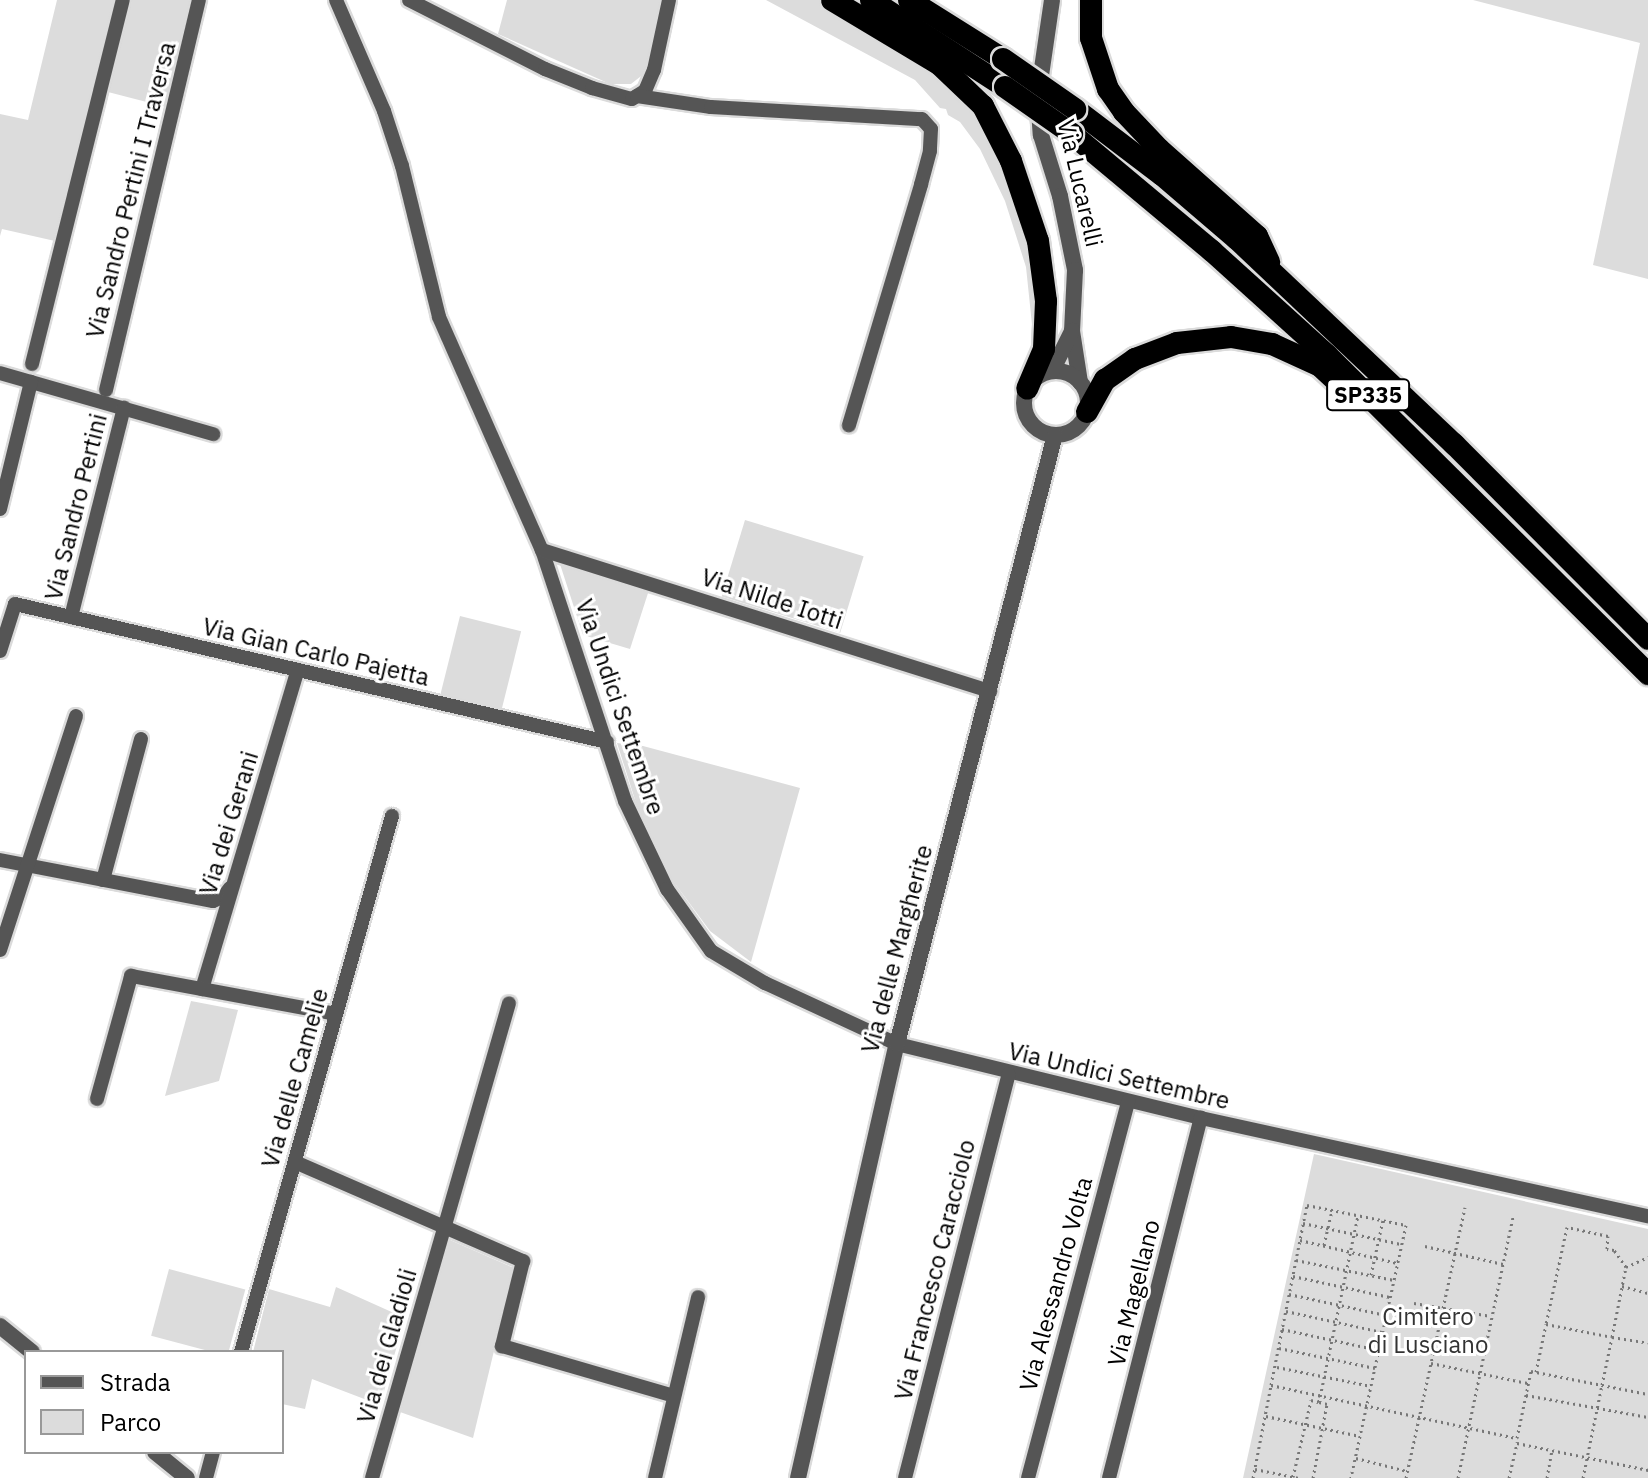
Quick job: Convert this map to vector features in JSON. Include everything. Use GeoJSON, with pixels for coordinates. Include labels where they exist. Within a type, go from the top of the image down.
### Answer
{"type":"FeatureCollection","features":[{"type":"Feature","properties":{"kind":"highway"},"geometry":{"type":"LineString","coordinates":[[832,0],[939,64],[983,106],[1011,161],[1038,241],[1046,301],[1044,349],[1027,389]]}},
{"type":"Feature","properties":{"kind":"highway","name":"SP335"},"geometry":{"type":"LineString","coordinates":[[871,0],[1072,134],[1212,251],[1327,355],[1648,674]]}},
{"type":"Feature","properties":{"kind":"highway","name":"SP335"},"geometry":{"type":"LineString","coordinates":[[909,0],[1003,59],[1162,175],[1274,274],[1454,444],[1648,639]]}},
{"type":"Feature","properties":{"kind":"highway"},"geometry":{"type":"LineString","coordinates":[[1091,0],[1091,38],[1108,89],[1124,112],[1159,149],[1257,236],[1274,274]]}},
{"type":"Feature","properties":{"kind":"highway"},"geometry":{"type":"LineString","coordinates":[[1087,412],[1105,380],[1135,359],[1177,343],[1231,337],[1272,344],[1320,366],[1448,487],[1489,516]]}},
{"type":"Feature","properties":{"kind":"street"},"geometry":{"type":"LineString","coordinates":[[32,364],[123,0]]}},
{"type":"Feature","properties":{"kind":"street","name":"Via Sandro Pertini I Traversa"},"geometry":{"type":"LineString","coordinates":[[106,390],[199,0]]}},
{"type":"Feature","properties":{"kind":"street","name":"Via Undici Settembre"},"geometry":{"type":"LineString","coordinates":[[336,0],[384,111],[402,166],[439,317],[542,550],[625,801],[667,889],[711,951],[765,983],[897,1044],[1009,1074],[1201,1118],[1648,1216]]}},
{"type":"Feature","properties":{"kind":"street"},"geometry":{"type":"LineString","coordinates":[[409,0],[545,69],[592,88],[632,99],[645,91],[654,70],[669,0]]}},
{"type":"Feature","properties":{"kind":"street","name":"Via Lucarelli"},"geometry":{"type":"LineString","coordinates":[[1052,0],[1038,96],[1041,135],[1060,196],[1075,270],[1072,331],[1080,382],[1086,391],[1087,412]]}},
{"type":"Feature","properties":{"kind":"street"},"geometry":{"type":"LineString","coordinates":[[637,96],[711,107],[922,119],[931,129],[930,151],[921,185],[849,425]]}},
{"type":"Feature","properties":{"kind":"street","name":"Via Lucarelli"},"geometry":{"type":"LineString","coordinates":[[1027,389],[1042,374],[1052,371],[1072,331]]}},
{"type":"Feature","properties":{"kind":"street"},"geometry":{"type":"LineString","coordinates":[[1052,371],[1072,375],[1080,382]]}},
{"type":"Feature","properties":{"kind":"street","name":"Via Sandro Pertini"},"geometry":{"type":"LineString","coordinates":[[0,373],[213,434]]}},
{"type":"Feature","properties":{"kind":"street"},"geometry":{"type":"LineString","coordinates":[[0,509],[31,382]]}},
{"type":"Feature","properties":{"kind":"street"},"geometry":{"type":"LineString","coordinates":[[1027,389],[1024,399],[1028,420],[1035,428],[1055,435],[1075,429],[1087,412]]}},
{"type":"Feature","properties":{"kind":"street","name":"Via Sandro Pertini"},"geometry":{"type":"LineString","coordinates":[[71,617],[124,408]]}},
{"type":"Feature","properties":{"kind":"street","name":"Via delle Margherite"},"geometry":{"type":"LineString","coordinates":[[798,1478],[897,1044],[1055,435]]}},
{"type":"Feature","properties":{"kind":"street","name":"Via Nilde Iotti"},"geometry":{"type":"LineString","coordinates":[[542,550],[990,691]]}},
{"type":"Feature","properties":{"kind":"street","name":"Via Gian Carlo Pajetta"},"geometry":{"type":"LineString","coordinates":[[0,651],[15,604],[607,742]]}},
{"type":"Feature","properties":{"kind":"street","name":"Via dei Gerani"},"geometry":{"type":"LineString","coordinates":[[202,989],[298,670]]}},
{"type":"Feature","properties":{"kind":"street"},"geometry":{"type":"LineString","coordinates":[[0,950],[76,716]]}},
{"type":"Feature","properties":{"kind":"street"},"geometry":{"type":"LineString","coordinates":[[103,880],[141,739]]}},
{"type":"Feature","properties":{"kind":"street","name":"Via delle Camelie"},"geometry":{"type":"LineString","coordinates":[[242,1350],[392,816]]}},
{"type":"Feature","properties":{"kind":"street"},"geometry":{"type":"LineString","coordinates":[[0,860],[218,901],[235,879]]}},
{"type":"Feature","properties":{"kind":"street"},"geometry":{"type":"LineString","coordinates":[[97,1099],[131,976],[336,1014]]}},
{"type":"Feature","properties":{"kind":"street","name":"Via dei Gladioli"},"geometry":{"type":"LineString","coordinates":[[372,1478],[509,1003]]}},
{"type":"Feature","properties":{"kind":"street","name":"Via Francesco Caracciolo"},"geometry":{"type":"LineString","coordinates":[[905,1478],[1009,1074]]}},
{"type":"Feature","properties":{"kind":"street","name":"Via Alessandro Volta"},"geometry":{"type":"LineString","coordinates":[[1028,1478],[1128,1101]]}},
{"type":"Feature","properties":{"kind":"street","name":"Via Magellano"},"geometry":{"type":"LineString","coordinates":[[1109,1478],[1201,1118]]}},
{"type":"Feature","properties":{"kind":"street"},"geometry":{"type":"LineString","coordinates":[[295,1162],[523,1261],[502,1346],[674,1396]]}},
{"type":"Feature","properties":{"kind":"street"},"geometry":{"type":"LineString","coordinates":[[655,1478],[698,1297]]}},
{"type":"Feature","properties":{"kind":"street"},"geometry":{"type":"LineString","coordinates":[[0,1326],[30,1350]]}},
{"type":"Feature","properties":{"kind":"street"},"geometry":{"type":"LineString","coordinates":[[157,1454],[187,1478]]}},
{"type":"Feature","properties":{"kind":"street"},"geometry":{"type":"LineString","coordinates":[[206,1478],[212,1454]]}},
{"type":"Feature","properties":{"kind":"path"},"geometry":{"type":"LineString","coordinates":[[1253,1478],[1307,1205],[1406,1225],[1351,1478]]}},
{"type":"Feature","properties":{"kind":"path"},"geometry":{"type":"LineString","coordinates":[[1406,1478],[1465,1207]]}},
{"type":"Feature","properties":{"kind":"path"},"geometry":{"type":"LineString","coordinates":[[1324,1246],[1332,1210]]}},
{"type":"Feature","properties":{"kind":"path"},"geometry":{"type":"LineString","coordinates":[[1319,1402],[1358,1215]]}},
{"type":"Feature","properties":{"kind":"path"},"geometry":{"type":"LineString","coordinates":[[1458,1478],[1513,1217]]}},
{"type":"Feature","properties":{"kind":"path"},"geometry":{"type":"LineString","coordinates":[[1371,1275],[1383,1220]]}},
{"type":"Feature","properties":{"kind":"path"},"geometry":{"type":"LineString","coordinates":[[1303,1223],[1401,1244]]}},
{"type":"Feature","properties":{"kind":"path"},"geometry":{"type":"LineString","coordinates":[[1536,1372],[1567,1227],[1608,1236],[1607,1249],[1614,1250],[1626,1267],[1583,1478]]}},
{"type":"Feature","properties":{"kind":"path"},"geometry":{"type":"LineString","coordinates":[[1300,1240],[1397,1263]]}},
{"type":"Feature","properties":{"kind":"path"},"geometry":{"type":"LineString","coordinates":[[1425,1246],[1503,1264]]}},
{"type":"Feature","properties":{"kind":"path"},"geometry":{"type":"LineString","coordinates":[[1626,1267],[1648,1257]]}},
{"type":"Feature","properties":{"kind":"path"},"geometry":{"type":"LineString","coordinates":[[1296,1260],[1394,1280]]}},
{"type":"Feature","properties":{"kind":"path"},"geometry":{"type":"LineString","coordinates":[[1293,1276],[1390,1297]]}},
{"type":"Feature","properties":{"kind":"path"},"geometry":{"type":"LineString","coordinates":[[1622,1286],[1648,1293]]}},
{"type":"Feature","properties":{"kind":"path"},"geometry":{"type":"LineString","coordinates":[[1289,1294],[1386,1315]]}},
{"type":"Feature","properties":{"kind":"path"},"geometry":{"type":"LineString","coordinates":[[1414,1303],[1491,1316]]}},
{"type":"Feature","properties":{"kind":"path"},"geometry":{"type":"LineString","coordinates":[[1286,1311],[1382,1332]]}},
{"type":"Feature","properties":{"kind":"path"},"geometry":{"type":"LineString","coordinates":[[1546,1324],[1648,1343]]}},
{"type":"Feature","properties":{"kind":"path"},"geometry":{"type":"LineString","coordinates":[[1282,1329],[1379,1350]]}},
{"type":"Feature","properties":{"kind":"path"},"geometry":{"type":"LineString","coordinates":[[1279,1348],[1375,1368]]}},
{"type":"Feature","properties":{"kind":"path"},"geometry":{"type":"LineString","coordinates":[[1431,1363],[1528,1383]]}},
{"type":"Feature","properties":{"kind":"path"},"geometry":{"type":"LineString","coordinates":[[1275,1366],[1371,1386]]}},
{"type":"Feature","properties":{"kind":"path"},"geometry":{"type":"LineString","coordinates":[[1509,1478],[1531,1371],[1648,1394]]}},
{"type":"Feature","properties":{"kind":"path"},"geometry":{"type":"LineString","coordinates":[[1271,1385],[1517,1440],[1552,1451],[1648,1470]]}},
{"type":"Feature","properties":{"kind":"path"},"geometry":{"type":"LineString","coordinates":[[1526,1395],[1648,1417]]}},
{"type":"Feature","properties":{"kind":"path"},"geometry":{"type":"LineString","coordinates":[[1255,1469],[1275,1476],[1296,1478],[1311,1400],[1327,1404],[1313,1478]]}},
{"type":"Feature","properties":{"kind":"path"},"geometry":{"type":"LineString","coordinates":[[1265,1415],[1360,1436]]}},
{"type":"Feature","properties":{"kind":"path"},"geometry":{"type":"LineString","coordinates":[[1547,1478],[1552,1451]]}},
{"type":"Feature","properties":{"kind":"path"},"geometry":{"type":"LineString","coordinates":[[1355,1458],[1407,1471]]}},
{"type":"Feature","properties":{"kind":"green space"},"geometry":{"type":"Polygon","coordinates":[[[57,0],[114,0],[55,241],[2,229],[0,236],[0,114],[28,120],[57,0]]]}},
{"type":"Feature","properties":{"kind":"green space"},"geometry":{"type":"Polygon","coordinates":[[[130,0],[192,0],[166,107],[108,92],[130,0]]]}},
{"type":"Feature","properties":{"kind":"green space"},"geometry":{"type":"Polygon","coordinates":[[[507,0],[660,0],[645,73],[631,84],[610,84],[498,34],[507,0]]]}},
{"type":"Feature","properties":{"kind":"green space"},"geometry":{"type":"Polygon","coordinates":[[[766,0],[823,0],[923,62],[981,120],[1027,230],[1039,305],[1034,344],[1026,267],[1005,201],[980,149],[960,122],[948,115],[946,109],[940,108],[915,80],[766,0]]]}},
{"type":"Feature","properties":{"kind":"green space"},"geometry":{"type":"Polygon","coordinates":[[[1473,0],[1648,0],[1648,279],[1593,265],[1640,43],[1473,0]]]}},
{"type":"Feature","properties":{"kind":"green space"},"geometry":{"type":"Polygon","coordinates":[[[745,520],[864,556],[840,633],[722,597],[745,520]]]}},
{"type":"Feature","properties":{"kind":"green space"},"geometry":{"type":"Polygon","coordinates":[[[559,561],[649,590],[630,649],[583,635],[559,561]]]}},
{"type":"Feature","properties":{"kind":"green space"},"geometry":{"type":"Polygon","coordinates":[[[460,616],[521,631],[501,711],[440,696],[460,616]]]}},
{"type":"Feature","properties":{"kind":"green space"},"geometry":{"type":"Polygon","coordinates":[[[617,743],[643,746],[800,788],[751,962],[710,931],[673,881],[636,803],[617,743]]]}},
{"type":"Feature","properties":{"kind":"green space"},"geometry":{"type":"Polygon","coordinates":[[[191,1001],[238,1010],[219,1081],[165,1096],[191,1001]]]}},
{"type":"Feature","properties":{"kind":"green space","name":"Cimitero di Lusciano"},"geometry":{"type":"Polygon","coordinates":[[[1314,1154],[1648,1229],[1648,1478],[1243,1478],[1314,1154]]]}},
{"type":"Feature","properties":{"kind":"green space"},"geometry":{"type":"Polygon","coordinates":[[[450,1240],[514,1268],[473,1438],[400,1412],[450,1240]]]}},
{"type":"Feature","properties":{"kind":"green space"},"geometry":{"type":"Polygon","coordinates":[[[169,1269],[245,1289],[229,1350],[205,1350],[151,1336],[169,1269]]]}},
{"type":"Feature","properties":{"kind":"green space"},"geometry":{"type":"Polygon","coordinates":[[[336,1287],[405,1318],[380,1405],[312,1379],[305,1409],[284,1404],[284,1350],[254,1350],[269,1289],[330,1307],[336,1287]]]}}]}
